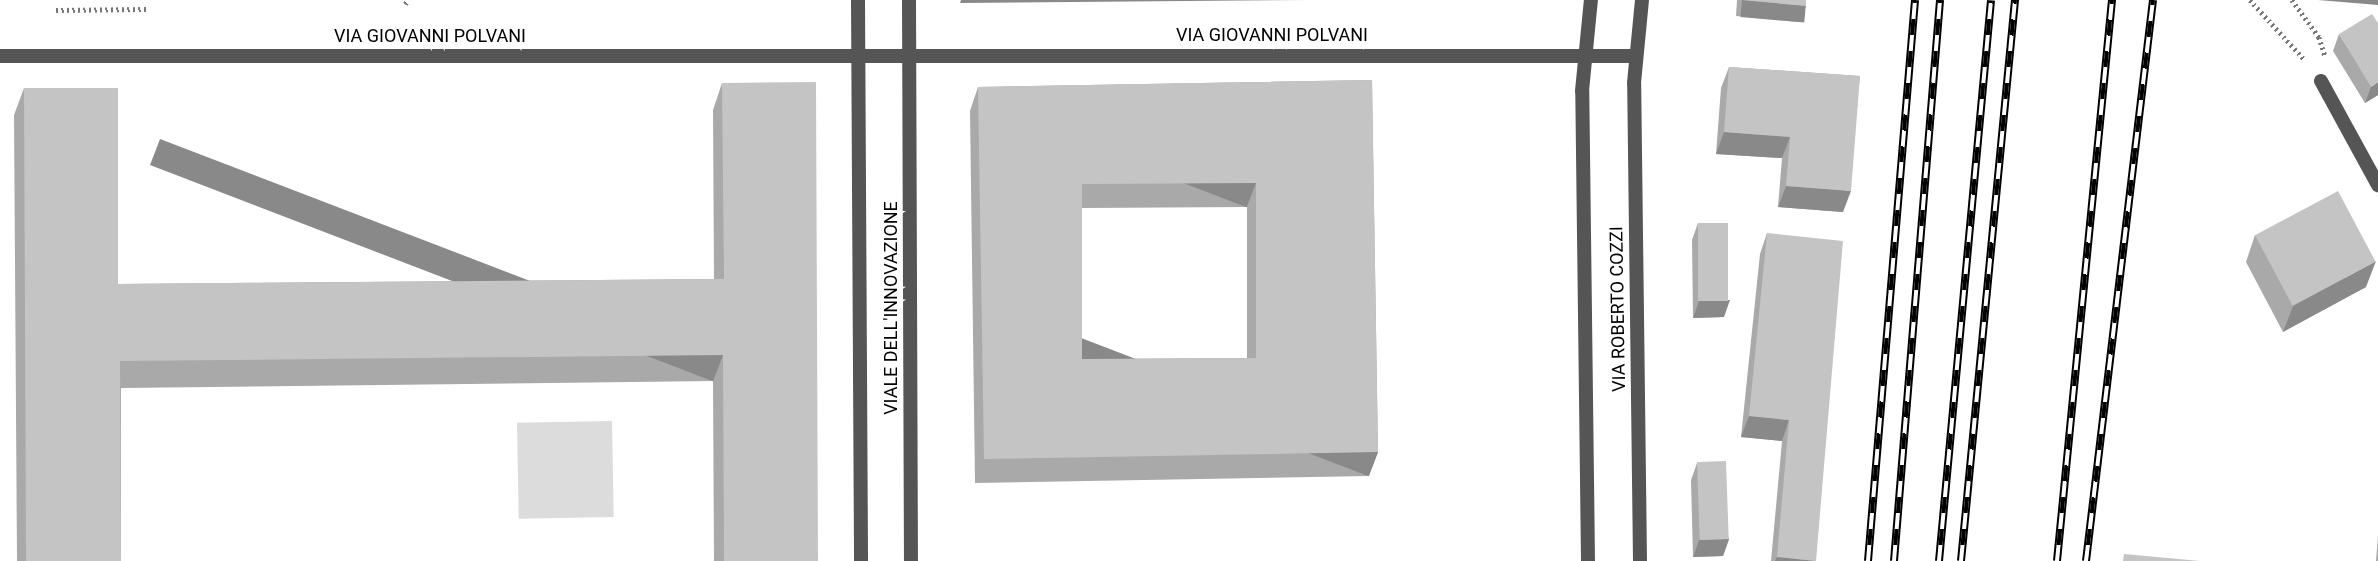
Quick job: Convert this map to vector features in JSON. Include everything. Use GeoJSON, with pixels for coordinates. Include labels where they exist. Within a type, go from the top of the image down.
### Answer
{"type":"FeatureCollection","features":[{"type":"Feature","properties":{"kind":"street","name":"VIALE DELL'INNOVAZIONE"},"geometry":{"type":"LineString","coordinates":[[858,0],[861,561]]}},
{"type":"Feature","properties":{"kind":"street","name":"VIALE DELL'INNOVAZIONE"},"geometry":{"type":"LineString","coordinates":[[909,0],[911,561]]}},
{"type":"Feature","properties":{"kind":"street","name":"VIA ROBERTO COZZI"},"geometry":{"type":"LineString","coordinates":[[1588,561],[1583,56],[1591,0]]}},
{"type":"Feature","properties":{"kind":"street","name":"VIA ROBERTO COZZI"},"geometry":{"type":"LineString","coordinates":[[1640,561],[1635,56],[1642,0]]}},
{"type":"Feature","properties":{"kind":"street"},"geometry":{"type":"LineString","coordinates":[[859,54],[909,54]]}},
{"type":"Feature","properties":{"kind":"street","name":"VIA GIOVANNI POLVANI"},"geometry":{"type":"LineString","coordinates":[[0,56],[859,54]]}},
{"type":"Feature","properties":{"kind":"street","name":"VIA GIOVANNI POLVANI"},"geometry":{"type":"LineString","coordinates":[[909,54],[1635,56]]}},
{"type":"Feature","properties":{"kind":"street"},"geometry":{"type":"LineString","coordinates":[[2322,81],[2378,185]]}},
{"type":"Feature","properties":{"kind":"path"},"geometry":{"type":"LineString","coordinates":[[2250,0],[2322,81]]}},
{"type":"Feature","properties":{"kind":"path"},"geometry":{"type":"LineString","coordinates":[[2292,0],[2326,52],[2322,81]]}},
{"type":"Feature","properties":{"kind":"path"},"geometry":{"type":"LineString","coordinates":[[57,10],[146,9]]}},
{"type":"Feature","properties":{"kind":"shaded area"},"geometry":{"type":"Polygon","coordinates":[[[612,421],[614,517],[519,519],[517,423],[612,421]]]}},
{"type":"Feature","properties":{"kind":"building"},"geometry":{"type":"Polygon","coordinates":[[[1742,0],[1806,0],[1806,6],[1742,0]]]}},
{"type":"Feature","properties":{"kind":"building"},"geometry":{"type":"Polygon","coordinates":[[[2372,14],[2378,23],[2378,82],[2371,87],[2339,34],[2372,14]]]}},
{"type":"Feature","properties":{"kind":"building"},"geometry":{"type":"Polygon","coordinates":[[[1729,67],[1860,76],[1851,191],[1786,186],[1790,137],[1724,132],[1729,67]]]}},
{"type":"Feature","properties":{"kind":"building"},"geometry":{"type":"Polygon","coordinates":[[[1372,80],[1378,452],[984,459],[978,87],[1372,80]],[[1256,183],[1082,184],[1082,359],[1256,358],[1256,183]]]}},
{"type":"Feature","properties":{"kind":"building"},"geometry":{"type":"Polygon","coordinates":[[[816,82],[818,561],[724,561],[723,355],[120,361],[121,561],[26,561],[24,88],[118,88],[118,284],[724,279],[722,83],[816,82]]]}},
{"type":"Feature","properties":{"kind":"building"},"geometry":{"type":"Polygon","coordinates":[[[2338,191],[2376,262],[2293,306],[2255,235],[2338,191]]]}},
{"type":"Feature","properties":{"kind":"building"},"geometry":{"type":"Polygon","coordinates":[[[1698,223],[1728,223],[1728,301],[1698,301],[1698,223]]]}},
{"type":"Feature","properties":{"kind":"building"},"geometry":{"type":"Polygon","coordinates":[[[1767,233],[1843,241],[1816,561],[1777,557],[1789,420],[1749,416],[1767,233]]]}},
{"type":"Feature","properties":{"kind":"building"},"geometry":{"type":"Polygon","coordinates":[[[1726,461],[1729,539],[1700,540],[1697,462],[1726,461]]]}},
{"type":"Feature","properties":{"kind":"building"},"geometry":{"type":"Polygon","coordinates":[[[2124,554],[2200,561],[2123,561],[2124,554]]]}},
{"type":"Feature","properties":{"kind":"railway"},"geometry":{"type":"LineString","coordinates":[[1868,561],[1915,0]]}},
{"type":"Feature","properties":{"kind":"railway"},"geometry":{"type":"LineString","coordinates":[[1894,561],[1940,0]]}},
{"type":"Feature","properties":{"kind":"railway"},"geometry":{"type":"LineString","coordinates":[[1939,561],[1991,0]]}},
{"type":"Feature","properties":{"kind":"railway"},"geometry":{"type":"LineString","coordinates":[[1961,561],[2015,0]]}},
{"type":"Feature","properties":{"kind":"railway"},"geometry":{"type":"LineString","coordinates":[[2057,561],[2112,0]]}},
{"type":"Feature","properties":{"kind":"railway"},"geometry":{"type":"LineString","coordinates":[[2086,561],[2153,0]]}}]}
